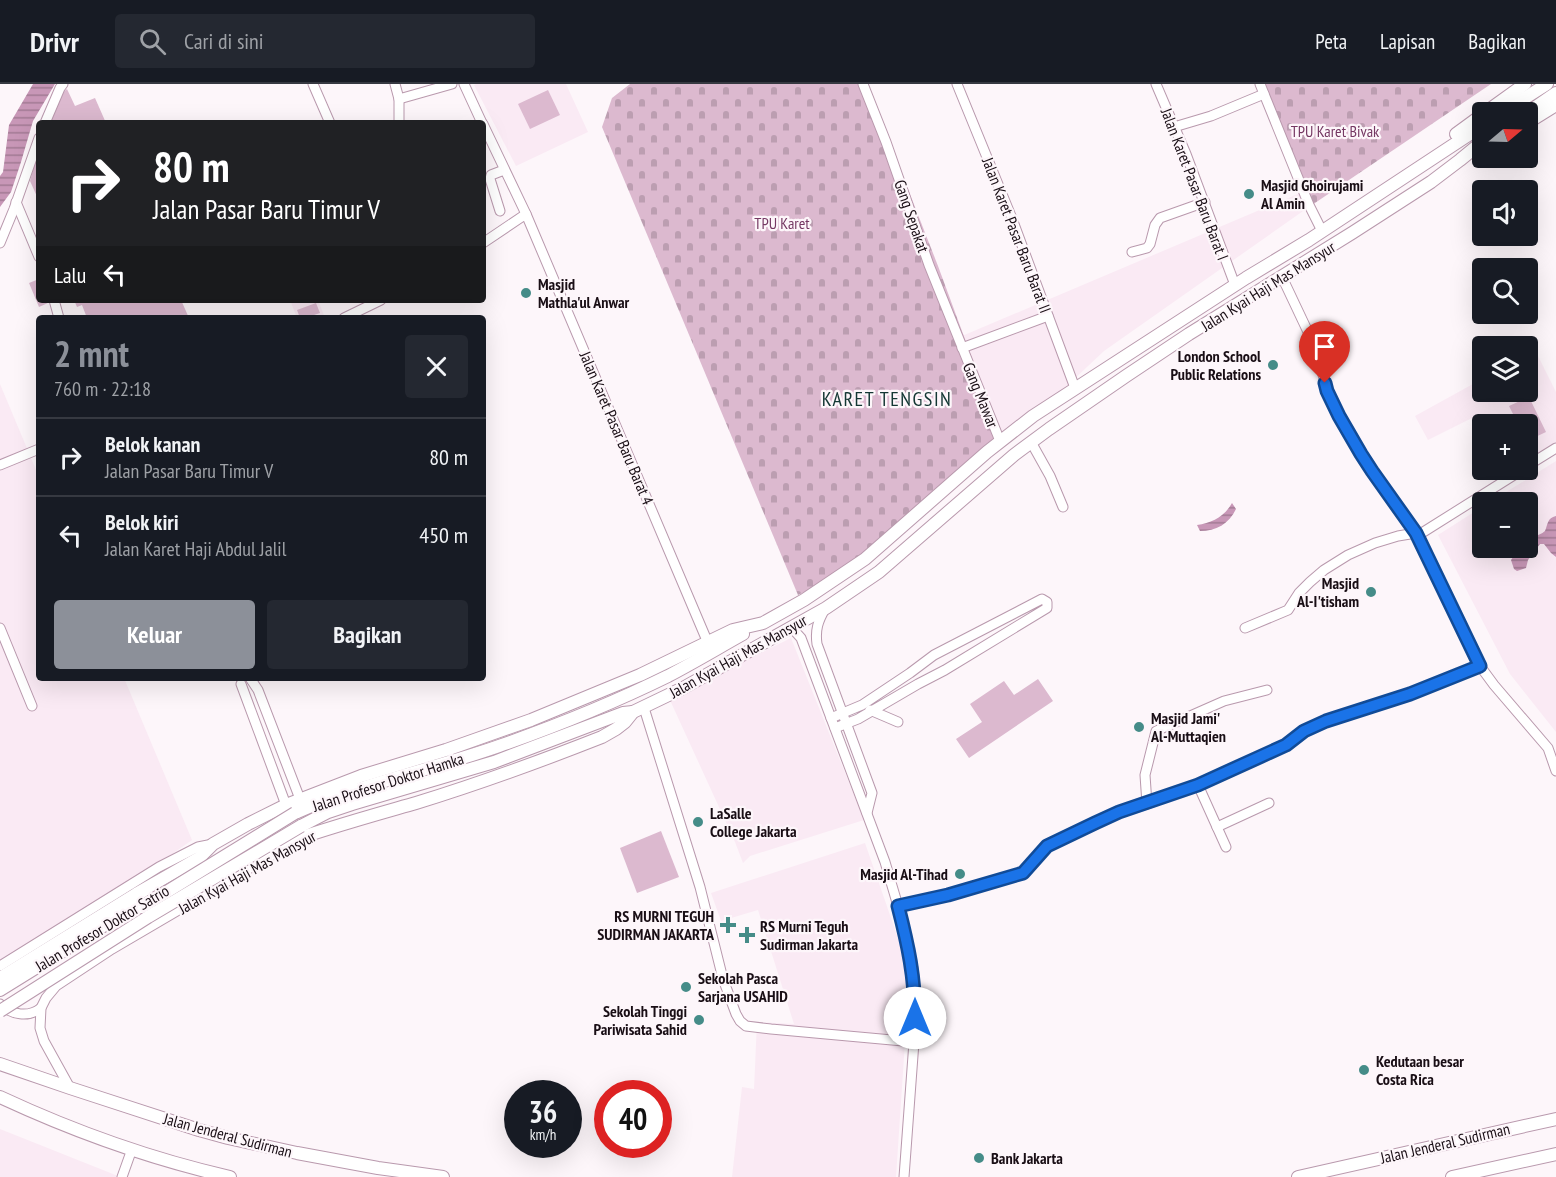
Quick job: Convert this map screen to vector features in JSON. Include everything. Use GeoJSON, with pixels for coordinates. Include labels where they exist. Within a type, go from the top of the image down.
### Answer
{"type":"FeatureCollection","features":[{"type":"Feature","properties":{"kind":"main road"},"geometry":{"type":"LineString","coordinates":[[1500,102],[1525,84]]}},
{"type":"Feature","properties":{"kind":"main road"},"geometry":{"type":"LineString","coordinates":[[1519,102],[1547,84]]}},
{"type":"Feature","properties":{"kind":"main road"},"geometry":{"type":"LineString","coordinates":[[1538,105],[1556,93]]}},
{"type":"Feature","properties":{"kind":"main road"},"geometry":{"type":"LineString","coordinates":[[1538,116],[1556,105]]}},
{"type":"Feature","properties":{"kind":"main road","name":"Jalan Kyai Haji Mas Mansyur"},"geometry":{"type":"LineString","coordinates":[[1417,168],[1472,123]]}},
{"type":"Feature","properties":{"kind":"main road","name":"Jalan Kyai Haji Mas Mansyur"},"geometry":{"type":"LineString","coordinates":[[213,844],[300,799],[373,772],[446,750],[531,720],[640,675],[734,630],[763,623],[804,600],[865,559],[1000,441],[1033,416],[1472,132]]}},
{"type":"Feature","properties":{"kind":"main road","name":"Jalan Kyai Haji Mas Mansyur"},"geometry":{"type":"LineString","coordinates":[[309,834],[418,802],[577,747],[616,729],[639,710],[826,608],[887,566],[1031,442],[1126,376],[1393,207],[1472,150]]}},
{"type":"Feature","properties":{"kind":"main road","name":"Jalan Kyai Haji Mas Mansyur"},"geometry":{"type":"LineString","coordinates":[[1460,160],[1472,155]]}},
{"type":"Feature","properties":{"kind":"main road","name":"Jalan Profesor Doktor Hamka"},"geometry":{"type":"LineString","coordinates":[[0,996],[295,813],[351,791],[488,749],[590,712],[669,675],[763,623]]}},
{"type":"Feature","properties":{"kind":"main road","name":"Jalan Profesor Doktor Hamka"},"geometry":{"type":"LineString","coordinates":[[0,1011],[148,917],[328,812],[494,762],[623,713],[639,710]]}},
{"type":"Feature","properties":{"kind":"main road","name":"Jalan Profesor Doktor Satrio"},"geometry":{"type":"LineString","coordinates":[[0,978],[139,898],[309,834]]}},
{"type":"Feature","properties":{"kind":"main road","name":"Jalan Profesor Doktor Satrio"},"geometry":{"type":"LineString","coordinates":[[0,990],[199,858],[213,844]]}},
{"type":"Feature","properties":{"kind":"main road","name":"Jalan Jenderal Sudirman"},"geometry":{"type":"LineString","coordinates":[[0,1056],[18,1070]]}},
{"type":"Feature","properties":{"kind":"main road","name":"Jalan Jenderal Sudirman"},"geometry":{"type":"LineString","coordinates":[[0,1064],[228,1138],[378,1168],[443,1177]]}},
{"type":"Feature","properties":{"kind":"main road"},"geometry":{"type":"LineString","coordinates":[[0,1097],[132,1149],[230,1177]]}},
{"type":"Feature","properties":{"kind":"main road","name":"Jalan Jenderal Sudirman"},"geometry":{"type":"LineString","coordinates":[[1298,1177],[1556,1119]]}},
{"type":"Feature","properties":{"kind":"main road"},"geometry":{"type":"LineString","coordinates":[[1452,1177],[1556,1154]]}},
{"type":"Feature","properties":{"kind":"street"},"geometry":{"type":"LineString","coordinates":[[46,120],[63,84]]}},
{"type":"Feature","properties":{"kind":"street"},"geometry":{"type":"LineString","coordinates":[[313,84],[329,120]]}},
{"type":"Feature","properties":{"kind":"street"},"geometry":{"type":"LineString","coordinates":[[395,84],[399,99],[399,120]]}},
{"type":"Feature","properties":{"kind":"street"},"geometry":{"type":"LineString","coordinates":[[399,99],[452,84]]}},
{"type":"Feature","properties":{"kind":"street","name":"Jalan Karet Pasar Baru Barat 4"},"geometry":{"type":"LineString","coordinates":[[464,84],[481,120]]}},
{"type":"Feature","properties":{"kind":"street","name":"Gang Sepakat"},"geometry":{"type":"LineString","coordinates":[[863,84],[962,348]]}},
{"type":"Feature","properties":{"kind":"street","name":"Jalan Karet Pasar Baru Barat II"},"geometry":{"type":"LineString","coordinates":[[957,84],[1008,206],[1075,388]]}},
{"type":"Feature","properties":{"kind":"street","name":"Jalan Karet Pasar Baru Barat I"},"geometry":{"type":"LineString","coordinates":[[1156,84],[1205,202],[1235,285]]}},
{"type":"Feature","properties":{"kind":"street"},"geometry":{"type":"LineString","coordinates":[[1260,84],[1309,205],[1322,231]]}},
{"type":"Feature","properties":{"kind":"street"},"geometry":{"type":"LineString","coordinates":[[1174,127],[1211,116],[1264,94]]}},
{"type":"Feature","properties":{"kind":"street","name":"Jalan Karet Pasar Baru Barat 4"},"geometry":{"type":"LineString","coordinates":[[486,131],[526,214],[708,643]]}},
{"type":"Feature","properties":{"kind":"street"},"geometry":{"type":"LineString","coordinates":[[0,243],[36,146]]}},
{"type":"Feature","properties":{"kind":"street"},"geometry":{"type":"LineString","coordinates":[[500,211],[490,179],[491,175],[504,170]]}},
{"type":"Feature","properties":{"kind":"street"},"geometry":{"type":"LineString","coordinates":[[16,202],[36,250]]}},
{"type":"Feature","properties":{"kind":"street"},"geometry":{"type":"LineString","coordinates":[[1132,252],[1146,248],[1150,244],[1155,225],[1160,218],[1205,202]]}},
{"type":"Feature","properties":{"kind":"street"},"geometry":{"type":"LineString","coordinates":[[486,241],[526,214]]}},
{"type":"Feature","properties":{"kind":"street"},"geometry":{"type":"LineString","coordinates":[[1282,277],[1317,351],[1327,391],[1339,416],[1372,471],[1417,534],[1480,666],[1548,748],[1556,771]]}},
{"type":"Feature","properties":{"kind":"street"},"geometry":{"type":"LineString","coordinates":[[350,315],[375,303]]}},
{"type":"Feature","properties":{"kind":"street"},"geometry":{"type":"LineString","coordinates":[[962,348],[1048,316]]}},
{"type":"Feature","properties":{"kind":"street","name":"Gang Mawar"},"geometry":{"type":"LineString","coordinates":[[962,348],[1000,441]]}},
{"type":"Feature","properties":{"kind":"street"},"geometry":{"type":"LineString","coordinates":[[1031,442],[1050,476],[1063,507]]}},
{"type":"Feature","properties":{"kind":"street"},"geometry":{"type":"LineString","coordinates":[[1538,459],[1556,448]]}},
{"type":"Feature","properties":{"kind":"street"},"geometry":{"type":"LineString","coordinates":[[0,465],[36,450]]}},
{"type":"Feature","properties":{"kind":"street"},"geometry":{"type":"LineString","coordinates":[[1245,628],[1288,610],[1299,593],[1310,582],[1347,555],[1398,536],[1417,534],[1506,480]]}},
{"type":"Feature","properties":{"kind":"street"},"geometry":{"type":"LineString","coordinates":[[833,723],[844,719],[934,655],[1042,599],[1047,602],[1047,608],[945,670],[858,719],[844,719]]}},
{"type":"Feature","properties":{"kind":"street"},"geometry":{"type":"LineString","coordinates":[[826,608],[817,625],[817,644],[872,793],[867,813]]}},
{"type":"Feature","properties":{"kind":"street"},"geometry":{"type":"LineString","coordinates":[[1023,609],[1028,619]]}},
{"type":"Feature","properties":{"kind":"street"},"geometry":{"type":"LineString","coordinates":[[791,627],[801,638],[885,862],[913,968],[914,1042],[904,1177]]}},
{"type":"Feature","properties":{"kind":"street"},"geometry":{"type":"LineString","coordinates":[[0,628],[32,705]]}},
{"type":"Feature","properties":{"kind":"street"},"geometry":{"type":"LineString","coordinates":[[934,655],[945,670]]}},
{"type":"Feature","properties":{"kind":"street"},"geometry":{"type":"LineString","coordinates":[[898,906],[948,895],[1023,873],[1047,846],[1119,812],[1198,785],[1286,745],[1304,731],[1326,721],[1410,694],[1480,666]]}},
{"type":"Feature","properties":{"kind":"street"},"geometry":{"type":"LineString","coordinates":[[910,674],[918,684]]}},
{"type":"Feature","properties":{"kind":"street"},"geometry":{"type":"LineString","coordinates":[[246,681],[258,690],[300,799]]}},
{"type":"Feature","properties":{"kind":"street"},"geometry":{"type":"LineString","coordinates":[[246,681],[286,805]]}},
{"type":"Feature","properties":{"kind":"street"},"geometry":{"type":"LineString","coordinates":[[1147,804],[1145,775],[1156,731],[1224,701],[1267,690]]}},
{"type":"Feature","properties":{"kind":"street"},"geometry":{"type":"LineString","coordinates":[[862,705],[872,712],[898,722]]}},
{"type":"Feature","properties":{"kind":"street"},"geometry":{"type":"LineString","coordinates":[[639,710],[700,887],[723,979],[740,1021],[746,1026],[914,1042]]}},
{"type":"Feature","properties":{"kind":"street"},"geometry":{"type":"LineString","coordinates":[[1198,785],[1226,847]]}},
{"type":"Feature","properties":{"kind":"street"},"geometry":{"type":"LineString","coordinates":[[1217,826],[1269,803]]}},
{"type":"Feature","properties":{"kind":"street","name":"Jalan Kyai Haji Mas Mansyur"},"geometry":{"type":"LineString","coordinates":[[41,1008],[45,998],[56,986],[81,969],[309,834]]}},
{"type":"Feature","properties":{"kind":"street","name":"Jalan Kyai Haji Mas Mansyur"},"geometry":{"type":"LineString","coordinates":[[0,966],[159,867],[198,847],[213,844]]}},
{"type":"Feature","properties":{"kind":"street"},"geometry":{"type":"LineString","coordinates":[[0,1004],[18,1014],[34,1013],[41,1008]]}},
{"type":"Feature","properties":{"kind":"street"},"geometry":{"type":"LineString","coordinates":[[41,1008],[40,1028],[44,1041],[69,1088]]}},
{"type":"Feature","properties":{"kind":"street"},"geometry":{"type":"LineString","coordinates":[[122,1177],[132,1149]]}},
{"type":"Feature","properties":{"kind":"shaded area"},"geometry":{"type":"Polygon","coordinates":[[[33,84],[55,84],[33,121],[11,192],[0,207],[0,176],[3,172],[9,125],[33,84]]]}},
{"type":"Feature","properties":{"kind":"shaded area"},"geometry":{"type":"Polygon","coordinates":[[[566,84],[588,132],[516,166],[474,85],[566,84]]]}},
{"type":"Feature","properties":{"kind":"shaded area"},"geometry":{"type":"Polygon","coordinates":[[[1300,193],[1306,209],[1104,351],[1004,445],[962,336],[1300,193]]]}},
{"type":"Feature","properties":{"kind":"shaded area"},"geometry":{"type":"Polygon","coordinates":[[[291,303],[319,303],[324,315],[296,315],[291,303]]]}},
{"type":"Feature","properties":{"kind":"shaded area"},"geometry":{"type":"Polygon","coordinates":[[[1538,356],[1556,392],[1556,444],[1538,455],[1538,414],[1472,414],[1472,418],[1428,440],[1415,416],[1472,385],[1472,402],[1538,402],[1538,356]]]}},
{"type":"Feature","properties":{"kind":"shaded area"},"geometry":{"type":"Polygon","coordinates":[[[0,384],[36,470],[36,681],[125,681],[192,840],[0,975],[0,384]]]}},
{"type":"Feature","properties":{"kind":"shaded area"},"geometry":{"type":"Polygon","coordinates":[[[1556,461],[1556,732],[1510,674],[1438,535],[1472,513],[1472,558],[1538,558],[1538,492],[1506,492],[1525,480],[1538,480],[1538,472],[1556,461]]]}},
{"type":"Feature","properties":{"kind":"shaded area"},"geometry":{"type":"Polygon","coordinates":[[[1232,503],[1236,509],[1226,523],[1211,530],[1200,531],[1197,525],[1217,518],[1232,503]]]}},
{"type":"Feature","properties":{"kind":"shaded area"},"geometry":{"type":"Polygon","coordinates":[[[1556,516],[1556,557],[1544,544],[1538,547],[1538,534],[1545,531],[1549,520],[1556,516]]]}},
{"type":"Feature","properties":{"kind":"shaded area"},"geometry":{"type":"Polygon","coordinates":[[[1512,558],[1530,558],[1526,568],[1517,571],[1511,560],[1512,558]]]}},
{"type":"Feature","properties":{"kind":"shaded area"},"geometry":{"type":"Polygon","coordinates":[[[791,638],[864,820],[750,856],[743,863],[669,698],[791,638]]]}},
{"type":"Feature","properties":{"kind":"shaded area"},"geometry":{"type":"Polygon","coordinates":[[[865,843],[899,941],[905,966],[908,997],[896,1177],[732,1177],[742,1087],[754,1089],[757,1022],[794,1024],[758,910],[721,921],[711,893],[865,843]]]}},
{"type":"Feature","properties":{"kind":"shaded area"},"geometry":{"type":"Polygon","coordinates":[[[0,1129],[118,1176],[118,1177],[0,1177],[0,1129]]]}},
{"type":"Feature","properties":{"kind":"green space","name":"TPU Karet"},"geometry":{"type":"Polygon","coordinates":[[[630,84],[867,84],[938,266],[1004,445],[855,567],[798,595],[602,127],[612,98],[630,84]]]}},
{"type":"Feature","properties":{"kind":"green space","name":"TPU Karet Bivak"},"geometry":{"type":"Polygon","coordinates":[[[1262,84],[1491,84],[1312,205],[1262,84]]]}},
{"type":"Feature","properties":{"kind":"green space"},"geometry":{"type":"Polygon","coordinates":[[[67,89],[75,106],[95,98],[105,120],[48,120],[61,94],[67,89]]]}},
{"type":"Feature","properties":{"kind":"green space"},"geometry":{"type":"Polygon","coordinates":[[[548,90],[560,115],[530,129],[518,104],[548,90]]]}},
{"type":"Feature","properties":{"kind":"green space"},"geometry":{"type":"Polygon","coordinates":[[[36,159],[36,194],[30,181],[36,159]]]}},
{"type":"Feature","properties":{"kind":"green space"},"geometry":{"type":"Polygon","coordinates":[[[36,280],[36,300],[29,283],[36,280]]]}},
{"type":"Feature","properties":{"kind":"green space"},"geometry":{"type":"Polygon","coordinates":[[[75,303],[182,303],[188,315],[86,315],[82,305],[77,307],[75,303]]]}},
{"type":"Feature","properties":{"kind":"green space"},"geometry":{"type":"Polygon","coordinates":[[[316,303],[320,313],[299,315],[297,310],[316,303]]]}},
{"type":"Feature","properties":{"kind":"green space"},"geometry":{"type":"Polygon","coordinates":[[[1518,402],[1531,402],[1537,414],[1513,414],[1509,406],[1518,402]]]}},
{"type":"Feature","properties":{"kind":"green space"},"geometry":{"type":"Polygon","coordinates":[[[1538,416],[1546,432],[1538,436],[1538,416]]]}},
{"type":"Feature","properties":{"kind":"green space"},"geometry":{"type":"Polygon","coordinates":[[[1038,679],[1053,701],[969,758],[956,739],[982,722],[970,704],[1004,681],[1014,695],[1038,679]]]}},
{"type":"Feature","properties":{"kind":"green space"},"geometry":{"type":"Polygon","coordinates":[[[661,831],[679,877],[637,893],[620,848],[661,831]]]}},
{"type":"Feature","properties":{"kind":"place","name":"Masjid Ghoirujami Al Amin"},"geometry":{"type":"Point","coordinates":[1249,194]}},
{"type":"Feature","properties":{"kind":"place","name":"Masjid Mathla'ul Anwar"},"geometry":{"type":"Point","coordinates":[526,293]}},
{"type":"Feature","properties":{"kind":"place","name":"London School Public Relations"},"geometry":{"type":"Point","coordinates":[1273,365]}},
{"type":"Feature","properties":{"kind":"place","name":"Masjid Al-I'tisham"},"geometry":{"type":"Point","coordinates":[1371,592]}},
{"type":"Feature","properties":{"kind":"place","name":"Masjid Jami' Al-Muttaqien"},"geometry":{"type":"Point","coordinates":[1139,727]}},
{"type":"Feature","properties":{"kind":"place","name":"LaSalle College Jakarta"},"geometry":{"type":"Point","coordinates":[698,822]}},
{"type":"Feature","properties":{"kind":"place","name":"Masjid Al-Tihad"},"geometry":{"type":"Point","coordinates":[960,874]}},
{"type":"Feature","properties":{"kind":"place","name":"RS MURNI TEGUH SUDIRMAN JAKARTA"},"geometry":{"type":"Point","coordinates":[728,925]}},
{"type":"Feature","properties":{"kind":"place","name":"RS Murni Teguh Sudirman Jakarta"},"geometry":{"type":"Point","coordinates":[747,935]}},
{"type":"Feature","properties":{"kind":"place","name":"Sekolah Pasca Sarjana USAHID"},"geometry":{"type":"Point","coordinates":[686,987]}},
{"type":"Feature","properties":{"kind":"place","name":"Sekolah Tinggi Pariwisata Sahid"},"geometry":{"type":"Point","coordinates":[699,1020]}},
{"type":"Feature","properties":{"kind":"place","name":"Kedutaan besar Costa Rica"},"geometry":{"type":"Point","coordinates":[1364,1070]}},
{"type":"Feature","properties":{"kind":"place","name":"Bank Jakarta"},"geometry":{"type":"Point","coordinates":[979,1158]}},
{"type":"Feature","properties":{"kind":"district","name":"KARET TENGSIN"},"geometry":{"type":"Point","coordinates":[887,399]}},
{"type":"Feature","properties":{"kind":"route"},"geometry":{"type":"LineString","coordinates":[[915,1018],[913,968],[898,906],[948,895],[1023,873],[1047,846],[1119,812],[1198,785],[1286,745],[1304,731],[1326,721],[1410,694],[1480,666],[1416,533],[1361,454],[1339,416],[1325,383]]}}]}
